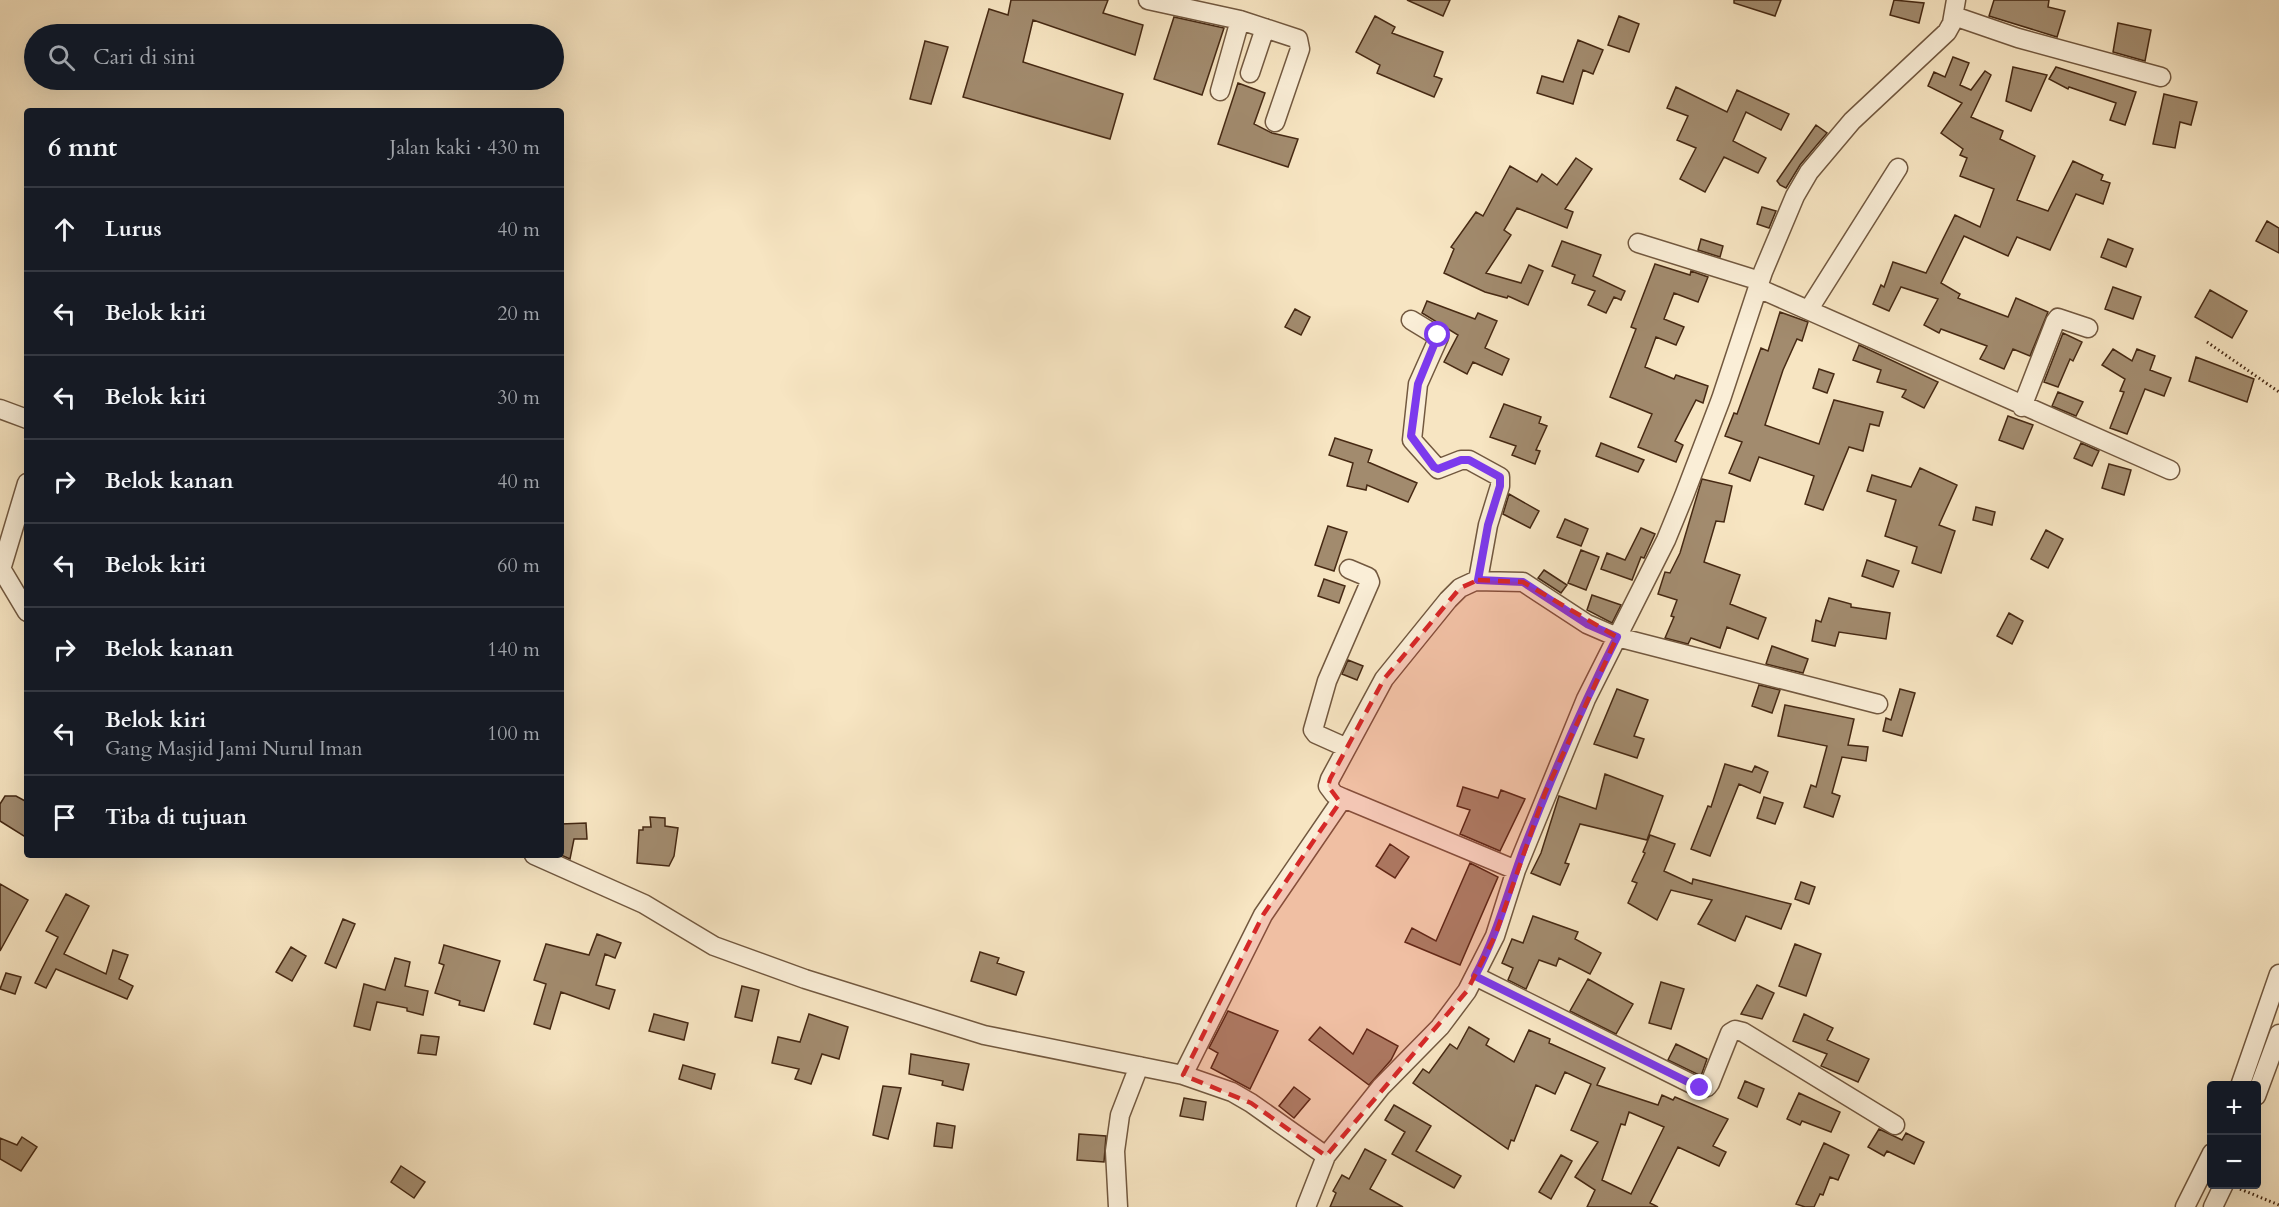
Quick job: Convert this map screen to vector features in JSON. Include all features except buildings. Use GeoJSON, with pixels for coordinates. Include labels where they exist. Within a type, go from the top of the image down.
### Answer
{"type":"FeatureCollection","features":[{"type":"Feature","properties":{"kind":"street"},"geometry":{"type":"LineString","coordinates":[[1155,1],[1218,7],[1240,20],[1294,36],[1299,44],[1275,122]]}},
{"type":"Feature","properties":{"kind":"street"},"geometry":{"type":"LineString","coordinates":[[1306,1207],[1326,1156],[1382,1087],[1440,1027],[1467,991],[1495,936],[1516,870],[1586,699],[1666,540],[1721,399],[1777,234],[1809,172],[1879,94],[1947,32],[1955,8],[2018,38],[2161,77]]}},
{"type":"Feature","properties":{"kind":"street"},"geometry":{"type":"LineString","coordinates":[[1220,91],[1240,20]]}},
{"type":"Feature","properties":{"kind":"street"},"geometry":{"type":"LineString","coordinates":[[1250,73],[1265,28]]}},
{"type":"Feature","properties":{"kind":"street"},"geometry":{"type":"LineString","coordinates":[[1809,309],[1898,168]]}},
{"type":"Feature","properties":{"kind":"street"},"geometry":{"type":"LineString","coordinates":[[1638,243],[1759,285],[2022,407],[2170,470]]}},
{"type":"Feature","properties":{"kind":"street"},"geometry":{"type":"LineString","coordinates":[[2022,407],[2058,318],[2088,328]]}},
{"type":"Feature","properties":{"kind":"street"},"geometry":{"type":"LineString","coordinates":[[1411,320],[1439,337],[1418,384],[1412,440],[1434,467],[1443,469],[1461,460],[1469,460],[1494,472],[1501,481],[1488,525],[1478,580]]}},
{"type":"Feature","properties":{"kind":"street"},"geometry":{"type":"LineString","coordinates":[[0,409],[24,417]]}},
{"type":"Feature","properties":{"kind":"street"},"geometry":{"type":"LineString","coordinates":[[24,493],[1,572],[24,607]]}},
{"type":"Feature","properties":{"kind":"street"},"geometry":{"type":"LineString","coordinates":[[1346,747],[1316,734],[1313,730],[1328,681],[1370,582],[1368,576],[1350,569]]}},
{"type":"Feature","properties":{"kind":"street"},"geometry":{"type":"LineString","coordinates":[[1516,870],[1343,798],[1328,786],[1346,747],[1384,679],[1460,588],[1478,580],[1523,582],[1587,624],[1617,637],[1878,704]]}},
{"type":"Feature","properties":{"kind":"street"},"geometry":{"type":"LineString","coordinates":[[1183,1075],[1263,915],[1343,798]]}},
{"type":"Feature","properties":{"kind":"street"},"geometry":{"type":"LineString","coordinates":[[541,858],[644,904],[714,946],[805,979],[984,1035],[1183,1075],[1232,1092],[1326,1156]]}},
{"type":"Feature","properties":{"kind":"street"},"geometry":{"type":"LineString","coordinates":[[2242,1081],[2279,974]]}},
{"type":"Feature","properties":{"kind":"street"},"geometry":{"type":"LineString","coordinates":[[1475,976],[1700,1088],[1707,1088],[1710,1083],[1730,1033],[1735,1030],[1743,1032],[1895,1125]]}},
{"type":"Feature","properties":{"kind":"street"},"geometry":{"type":"LineString","coordinates":[[2261,1083],[2279,1034]]}},
{"type":"Feature","properties":{"kind":"street"},"geometry":{"type":"LineString","coordinates":[[1118,1207],[1115,1151],[1120,1115],[1139,1066]]}},
{"type":"Feature","properties":{"kind":"street"},"geometry":{"type":"LineString","coordinates":[[2186,1207],[2207,1162]]}},
{"type":"Feature","properties":{"kind":"street"},"geometry":{"type":"LineString","coordinates":[[2213,1207],[2222,1189]]}},
{"type":"Feature","properties":{"kind":"path"},"geometry":{"type":"LineString","coordinates":[[2207,342],[2279,392]]}},
{"type":"Feature","properties":{"kind":"path"},"geometry":{"type":"LineString","coordinates":[[2240,1189],[2279,1205]]}},
{"type":"Feature","properties":{"kind":"highlighted area"},"geometry":{"type":"Polygon","coordinates":[[[1478,580],[1523,582],[1617,637],[1545,793],[1495,936],[1467,991],[1326,1156],[1251,1103],[1183,1075],[1263,915],[1340,802],[1328,786],[1330,779],[1384,679],[1460,588],[1478,580]]]}},
{"type":"Feature","properties":{"kind":"route"},"geometry":{"type":"LineString","coordinates":[[1438,335],[1437,342],[1419,378],[1411,436],[1434,467],[1438,469],[1443,469],[1461,460],[1469,460],[1500,477],[1500,486],[1488,525],[1478,580],[1523,582],[1587,624],[1617,637],[1586,699],[1545,793],[1516,870],[1495,936],[1475,976],[1700,1088]]}}]}
